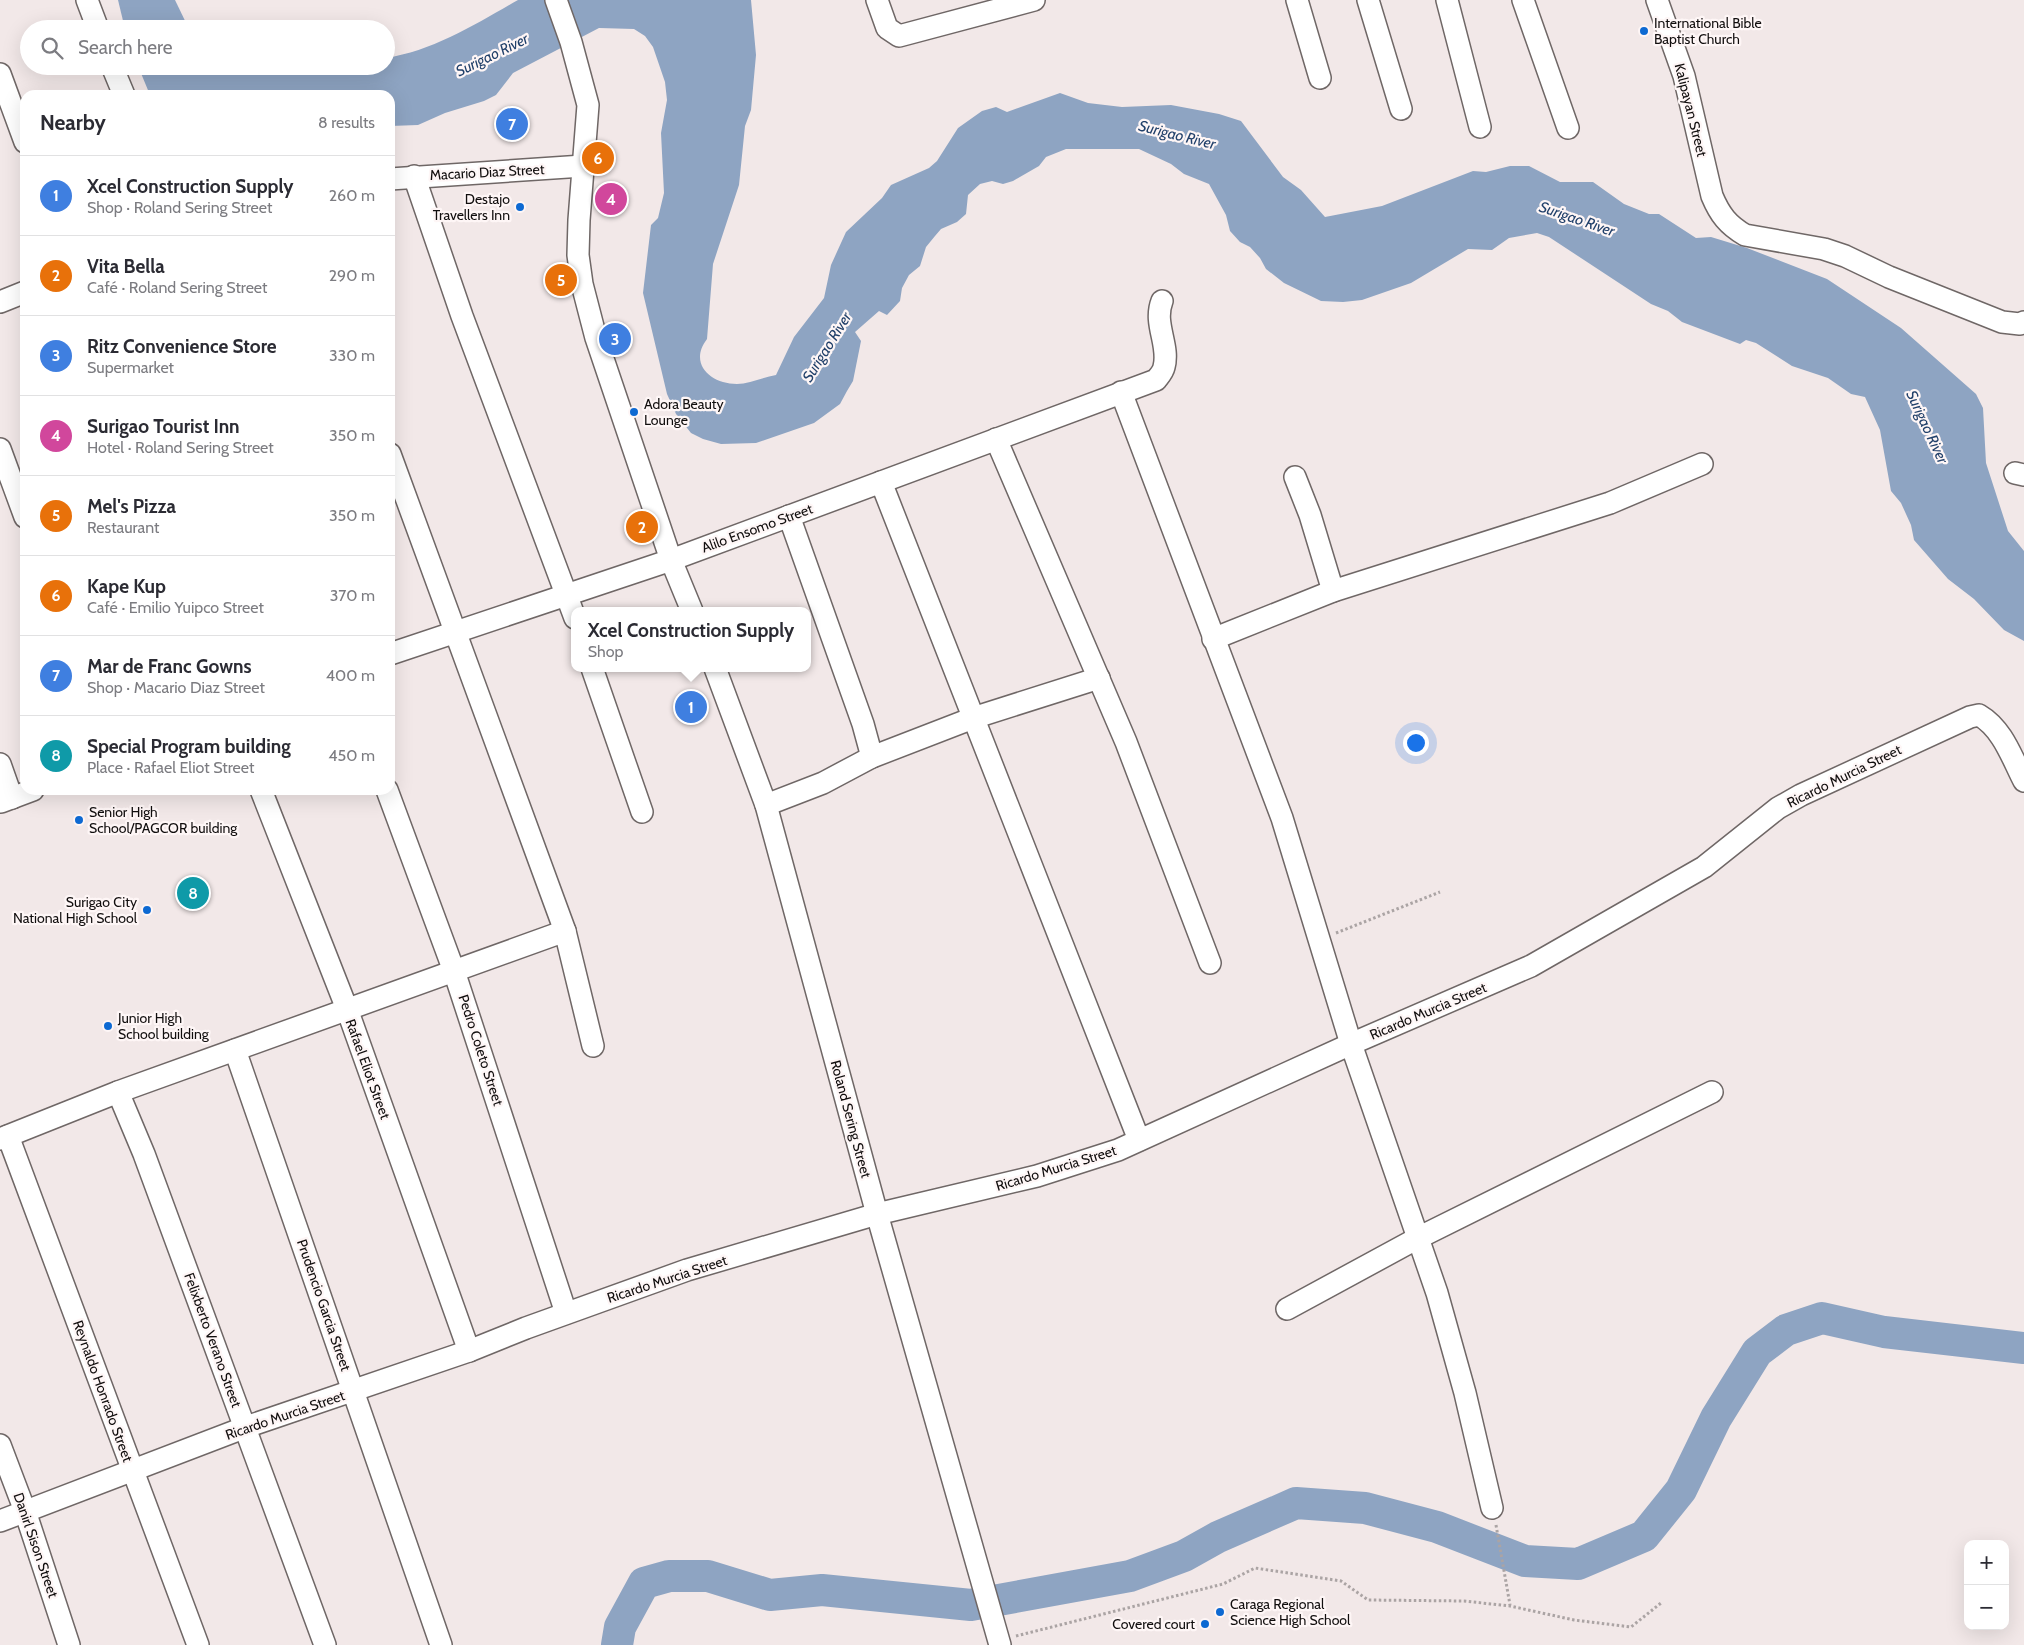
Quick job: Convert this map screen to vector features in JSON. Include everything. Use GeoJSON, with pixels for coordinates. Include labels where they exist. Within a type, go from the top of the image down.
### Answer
{"type":"FeatureCollection","features":[{"type":"Feature","properties":{"kind":"street"},"geometry":{"type":"LineString","coordinates":[[87,0],[95,20]]}},
{"type":"Feature","properties":{"kind":"street"},"geometry":{"type":"LineString","coordinates":[[556,0],[571,42],[588,105],[579,220],[578,255],[582,284],[596,338],[671,560],[690,607]]}},
{"type":"Feature","properties":{"kind":"street"},"geometry":{"type":"LineString","coordinates":[[877,0],[887,28],[899,36],[1025,1]]}},
{"type":"Feature","properties":{"kind":"street"},"geometry":{"type":"LineString","coordinates":[[1296,0],[1320,78]]}},
{"type":"Feature","properties":{"kind":"street"},"geometry":{"type":"LineString","coordinates":[[1368,0],[1401,109]]}},
{"type":"Feature","properties":{"kind":"street"},"geometry":{"type":"LineString","coordinates":[[1447,0],[1480,127]]}},
{"type":"Feature","properties":{"kind":"street"},"geometry":{"type":"LineString","coordinates":[[1523,0],[1568,128]]}},
{"type":"Feature","properties":{"kind":"street","name":"Kalipayan Street"},"geometry":{"type":"LineString","coordinates":[[1658,0],[1684,76],[1712,196],[1725,220],[1745,235],[1824,249],[2002,322],[2024,322]]}},
{"type":"Feature","properties":{"kind":"street"},"geometry":{"type":"LineString","coordinates":[[0,74],[20,128]]}},
{"type":"Feature","properties":{"kind":"street"},"geometry":{"type":"LineString","coordinates":[[116,75],[122,90]]}},
{"type":"Feature","properties":{"kind":"street","name":"Macario Diaz Street"},"geometry":{"type":"LineString","coordinates":[[395,178],[584,166]]}},
{"type":"Feature","properties":{"kind":"street"},"geometry":{"type":"LineString","coordinates":[[414,176],[462,316],[571,607]]}},
{"type":"Feature","properties":{"kind":"street"},"geometry":{"type":"LineString","coordinates":[[0,302],[20,294]]}},
{"type":"Feature","properties":{"kind":"street","name":"Alilo Ensomo Street"},"geometry":{"type":"LineString","coordinates":[[395,652],[671,560],[1156,380],[1164,370],[1165,360],[1158,319],[1162,301]]}},
{"type":"Feature","properties":{"kind":"street"},"geometry":{"type":"LineString","coordinates":[[1121,392],[1282,818],[1351,1044],[1416,1239],[1437,1293],[1465,1393],[1492,1508]]}},
{"type":"Feature","properties":{"kind":"street"},"geometry":{"type":"LineString","coordinates":[[996,439],[1099,678],[1210,964]]}},
{"type":"Feature","properties":{"kind":"street"},"geometry":{"type":"LineString","coordinates":[[0,449],[20,503]]}},
{"type":"Feature","properties":{"kind":"street"},"geometry":{"type":"LineString","coordinates":[[1213,639],[1333,591],[1610,503],[1702,464]]}},
{"type":"Feature","properties":{"kind":"street"},"geometry":{"type":"LineString","coordinates":[[395,468],[565,931],[593,1046]]}},
{"type":"Feature","properties":{"kind":"street"},"geometry":{"type":"LineString","coordinates":[[1295,477],[1310,515],[1333,591]]}},
{"type":"Feature","properties":{"kind":"street"},"geometry":{"type":"LineString","coordinates":[[881,482],[1139,1140]]}},
{"type":"Feature","properties":{"kind":"street"},"geometry":{"type":"LineString","coordinates":[[789,516],[863,724],[872,757]]}},
{"type":"Feature","properties":{"kind":"street"},"geometry":{"type":"LineString","coordinates":[[593,672],[642,812]]}},
{"type":"Feature","properties":{"kind":"street","name":"Roland Sering Street"},"geometry":{"type":"LineString","coordinates":[[716,672],[766,805],[877,1214],[997,1636]]}},
{"type":"Feature","properties":{"kind":"street"},"geometry":{"type":"LineString","coordinates":[[766,805],[823,783],[872,757],[973,718],[1099,678]]}},
{"type":"Feature","properties":{"kind":"street","name":"Ricardo Murcia Street"},"geometry":{"type":"LineString","coordinates":[[0,1521],[246,1427],[469,1351],[566,1313],[687,1270],[877,1214],[1037,1176],[1118,1150],[1351,1044],[1531,966],[1704,868],[1778,808],[1801,795],[1970,717],[1979,715],[1989,721],[2000,734],[2024,781]]}},
{"type":"Feature","properties":{"kind":"street"},"geometry":{"type":"LineString","coordinates":[[0,764],[6,800],[20,795]]}},
{"type":"Feature","properties":{"kind":"street","name":"Rafael Eliot Street"},"geometry":{"type":"LineString","coordinates":[[263,795],[347,1009],[469,1351]]}},
{"type":"Feature","properties":{"kind":"street","name":"Pedro Coleto Street"},"geometry":{"type":"LineString","coordinates":[[389,795],[454,971],[566,1313]]}},
{"type":"Feature","properties":{"kind":"street"},"geometry":{"type":"LineString","coordinates":[[4,1137],[118,1092],[565,931]]}},
{"type":"Feature","properties":{"kind":"street","name":"Prudencio Garcia Street"},"geometry":{"type":"LineString","coordinates":[[235,1050],[441,1645]]}},
{"type":"Feature","properties":{"kind":"street","name":"Felixberto Verano Street"},"geometry":{"type":"LineString","coordinates":[[118,1092],[144,1154],[325,1645]]}},
{"type":"Feature","properties":{"kind":"street"},"geometry":{"type":"LineString","coordinates":[[1287,1309],[1416,1239],[1712,1092]]}},
{"type":"Feature","properties":{"kind":"street","name":"Reynaldo Honrado Street"},"geometry":{"type":"LineString","coordinates":[[4,1137],[198,1645]]}},
{"type":"Feature","properties":{"kind":"street","name":"Danirl Sison Street"},"geometry":{"type":"LineString","coordinates":[[0,1445],[25,1511],[70,1645]]}},
{"type":"Feature","properties":{"kind":"path"},"geometry":{"type":"LineString","coordinates":[[1319,940],[1440,892]]}},
{"type":"Feature","properties":{"kind":"path"},"geometry":{"type":"LineString","coordinates":[[1498,1532],[1510,1606]]}},
{"type":"Feature","properties":{"kind":"path"},"geometry":{"type":"LineString","coordinates":[[997,1636],[1223,1584],[1255,1568],[1342,1581],[1368,1600],[1464,1601],[1510,1606],[1574,1620],[1631,1627],[1661,1603]]}},
{"type":"Feature","properties":{"kind":"water"},"geometry":{"type":"Polygon","coordinates":[[[118,0],[175,0],[185,20],[123,20],[118,0]]]}},
{"type":"Feature","properties":{"kind":"water","name":"Surigao River"},"geometry":{"type":"Polygon","coordinates":[[[518,0],[751,0],[756,55],[751,110],[745,126],[739,185],[713,264],[707,339],[700,357],[705,371],[711,376],[727,383],[742,384],[776,375],[794,337],[824,298],[831,265],[846,232],[882,198],[891,185],[929,168],[937,161],[958,128],[982,111],[996,107],[1007,112],[1060,93],[1088,103],[1122,107],[1171,105],[1219,114],[1241,121],[1283,177],[1301,190],[1325,217],[1382,206],[1473,171],[1486,172],[1510,166],[1529,166],[1560,182],[1593,182],[1624,204],[1649,214],[1659,214],[1696,238],[1711,237],[1747,248],[1827,279],[1901,328],[1976,394],[1983,408],[1986,463],[2008,531],[2024,551],[2024,641],[2004,630],[1974,599],[1948,579],[1914,540],[1911,525],[1901,503],[1891,491],[1880,430],[1865,397],[1851,394],[1828,378],[1792,366],[1756,343],[1746,340],[1740,344],[1682,322],[1668,311],[1651,304],[1549,237],[1537,233],[1509,238],[1492,250],[1468,249],[1411,283],[1362,300],[1343,302],[1321,301],[1284,283],[1266,269],[1260,258],[1250,247],[1240,242],[1230,231],[1226,215],[1209,184],[1184,174],[1171,164],[1139,149],[1066,149],[1046,157],[1039,166],[1013,181],[1003,184],[992,181],[980,184],[968,195],[966,214],[957,222],[941,229],[926,247],[920,266],[909,275],[902,288],[900,301],[887,315],[879,311],[855,332],[861,341],[853,381],[840,404],[814,423],[756,443],[721,444],[703,439],[691,433],[676,414],[667,394],[643,293],[651,225],[658,218],[664,193],[661,133],[667,100],[665,82],[653,47],[645,36],[634,29],[599,28],[513,73],[496,95],[484,101],[445,113],[418,125],[395,126],[395,90],[148,90],[142,75],[395,75],[395,56],[438,43],[471,27],[518,0]]]}},
{"type":"Feature","properties":{"kind":"waterway"},"geometry":{"type":"LineString","coordinates":[[617,1645],[620,1627],[644,1583],[669,1576],[708,1576],[770,1595],[822,1590],[971,1605],[1130,1576],[1184,1556],[1218,1537],[1296,1503],[1365,1508],[1437,1527],[1525,1561],[1578,1564],[1644,1536],[1681,1490],[1716,1418],[1757,1352],[1786,1330],[1822,1318],[1884,1332],[2024,1348]]}},
{"type":"Feature","properties":{"kind":"place","name":"International Bible Baptist Church"},"geometry":{"type":"Point","coordinates":[1644,31]}},
{"type":"Feature","properties":{"kind":"place","name":"Mar de Franc Gowns"},"geometry":{"type":"Point","coordinates":[512,124]}},
{"type":"Feature","properties":{"kind":"place","name":"Kape Kup"},"geometry":{"type":"Point","coordinates":[598,158]}},
{"type":"Feature","properties":{"kind":"place","name":"Surigao Tourist Inn"},"geometry":{"type":"Point","coordinates":[611,199]}},
{"type":"Feature","properties":{"kind":"place","name":"Destajo Travellers Inn"},"geometry":{"type":"Point","coordinates":[520,207]}},
{"type":"Feature","properties":{"kind":"place","name":"Mel's Pizza"},"geometry":{"type":"Point","coordinates":[561,280]}},
{"type":"Feature","properties":{"kind":"place","name":"Ritz Convenience Store"},"geometry":{"type":"Point","coordinates":[615,339]}},
{"type":"Feature","properties":{"kind":"place","name":"Adora Beauty Lounge"},"geometry":{"type":"Point","coordinates":[634,412]}},
{"type":"Feature","properties":{"kind":"place","name":"Vita Bella"},"geometry":{"type":"Point","coordinates":[642,527]}},
{"type":"Feature","properties":{"kind":"place","name":"Xcel Construction Supply"},"geometry":{"type":"Point","coordinates":[691,707]}},
{"type":"Feature","properties":{"kind":"place","name":"Senior High School/PAGCOR building"},"geometry":{"type":"Point","coordinates":[79,820]}},
{"type":"Feature","properties":{"kind":"place","name":"Special Program building"},"geometry":{"type":"Point","coordinates":[193,893]}},
{"type":"Feature","properties":{"kind":"place","name":"Surigao City National High School"},"geometry":{"type":"Point","coordinates":[147,910]}},
{"type":"Feature","properties":{"kind":"place","name":"Junior High School building"},"geometry":{"type":"Point","coordinates":[108,1026]}},
{"type":"Feature","properties":{"kind":"place","name":"Caraga Regional Science High School"},"geometry":{"type":"Point","coordinates":[1220,1612]}},
{"type":"Feature","properties":{"kind":"place","name":"Covered court"},"geometry":{"type":"Point","coordinates":[1205,1624]}}]}
